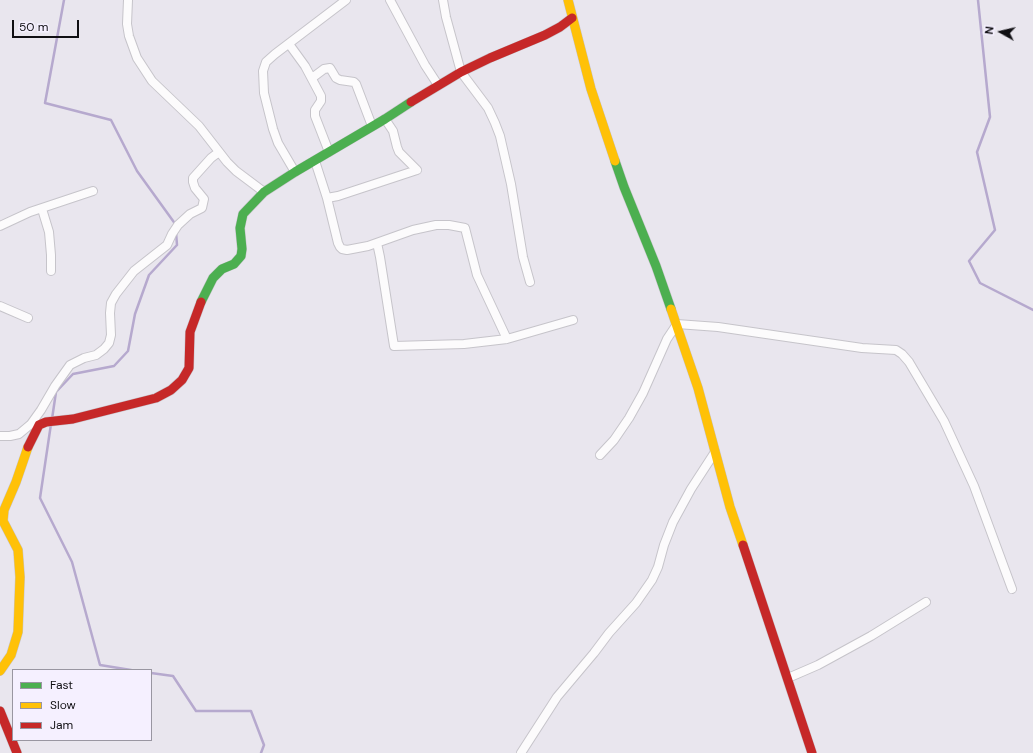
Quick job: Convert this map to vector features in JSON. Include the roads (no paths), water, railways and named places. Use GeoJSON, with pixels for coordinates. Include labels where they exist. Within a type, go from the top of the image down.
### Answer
{"type":"FeatureCollection","features":[{"type":"Feature","properties":{"kind":"street"},"geometry":{"type":"LineString","coordinates":[[128,0],[127,24],[129,36],[137,58],[152,80],[199,126],[236,171],[264,192]]}},
{"type":"Feature","properties":{"kind":"street"},"geometry":{"type":"LineString","coordinates":[[295,172],[278,143],[272,129],[264,93],[262,78],[263,71],[266,62],[346,0]]}},
{"type":"Feature","properties":{"kind":"street"},"geometry":{"type":"LineString","coordinates":[[390,0],[425,65],[438,85]]}},
{"type":"Feature","properties":{"kind":"street"},"geometry":{"type":"LineString","coordinates":[[443,0],[461,72],[488,108],[500,136],[510,179],[523,257],[530,282]]}},
{"type":"Feature","properties":{"kind":"street"},"geometry":{"type":"LineString","coordinates":[[568,0],[591,89],[624,187],[678,324],[698,388],[730,507],[812,753]]}},
{"type":"Feature","properties":{"kind":"street"},"geometry":{"type":"LineString","coordinates":[[0,671],[11,655],[18,632],[20,577],[18,550],[4,521],[4,510],[16,482],[28,446],[39,425],[46,422],[73,419],[156,398],[171,390],[182,380],[189,368],[190,332],[198,307],[213,278],[222,269],[234,264],[241,256],[242,249],[240,228],[243,214],[264,192],[461,72],[545,35],[572,18]]}},
{"type":"Feature","properties":{"kind":"street"},"geometry":{"type":"LineString","coordinates":[[289,44],[303,62],[321,96],[321,101],[315,110],[315,116],[329,152]]}},
{"type":"Feature","properties":{"kind":"street"},"geometry":{"type":"LineString","coordinates":[[312,78],[324,69],[330,68],[336,78],[356,83],[372,126]]}},
{"type":"Feature","properties":{"kind":"street"},"geometry":{"type":"LineString","coordinates":[[327,198],[338,196],[417,170],[399,152],[394,131],[385,118]]}},
{"type":"Feature","properties":{"kind":"street"},"geometry":{"type":"LineString","coordinates":[[0,436],[19,434],[34,419],[70,365],[84,358],[96,355],[109,343],[111,335],[111,303],[116,294],[134,271],[167,244],[178,225],[190,214],[202,208],[204,199],[195,188],[193,182],[194,178],[211,158],[219,152]]}},
{"type":"Feature","properties":{"kind":"street"},"geometry":{"type":"LineString","coordinates":[[315,161],[327,198],[335,235],[340,247],[347,250],[368,246],[413,230],[436,225],[449,225],[465,228],[477,276],[507,338]]}},
{"type":"Feature","properties":{"kind":"street"},"geometry":{"type":"LineString","coordinates":[[0,226],[30,212],[93,191]]}},
{"type":"Feature","properties":{"kind":"street"},"geometry":{"type":"LineString","coordinates":[[42,208],[49,232],[51,271]]}},
{"type":"Feature","properties":{"kind":"street"},"geometry":{"type":"LineString","coordinates":[[377,243],[394,346],[464,344],[507,338],[573,320]]}},
{"type":"Feature","properties":{"kind":"street"},"geometry":{"type":"LineString","coordinates":[[0,306],[28,318]]}},
{"type":"Feature","properties":{"kind":"street"},"geometry":{"type":"LineString","coordinates":[[600,454],[614,440],[643,393],[667,339],[678,324]]}},
{"type":"Feature","properties":{"kind":"street"},"geometry":{"type":"LineString","coordinates":[[678,324],[718,327],[862,348],[896,350],[902,354],[909,362],[944,422],[974,486],[1012,589]]}},
{"type":"Feature","properties":{"kind":"street"},"geometry":{"type":"LineString","coordinates":[[521,753],[561,693],[609,632],[636,603],[652,580],[673,522],[715,452]]}},
{"type":"Feature","properties":{"kind":"street"},"geometry":{"type":"LineString","coordinates":[[788,678],[818,665],[871,636],[926,602]]}},
{"type":"Feature","properties":{"kind":"street"},"geometry":{"type":"LineString","coordinates":[[0,711],[12,741]]}},
{"type":"Feature","properties":{"kind":"street"},"geometry":{"type":"LineString","coordinates":[[12,741],[17,753]]}},
{"type":"Feature","properties":{"kind":"waterway"},"geometry":{"type":"LineString","coordinates":[[64,0],[45,103],[111,120],[137,171],[176,225]]}},
{"type":"Feature","properties":{"kind":"waterway"},"geometry":{"type":"LineString","coordinates":[[978,0],[990,117],[977,152],[995,230],[969,261],[980,283],[1033,310]]}},
{"type":"Feature","properties":{"kind":"waterway"},"geometry":{"type":"LineString","coordinates":[[52,419],[56,392],[73,374],[114,366],[128,351],[135,314],[149,275],[177,245],[176,232]]}},
{"type":"Feature","properties":{"kind":"waterway"},"geometry":{"type":"LineString","coordinates":[[51,424],[40,498],[72,562],[100,665],[125,669]]}},
{"type":"Feature","properties":{"kind":"waterway"},"geometry":{"type":"LineString","coordinates":[[152,673],[173,676],[196,711],[251,711],[264,745],[261,753]]}}]}
